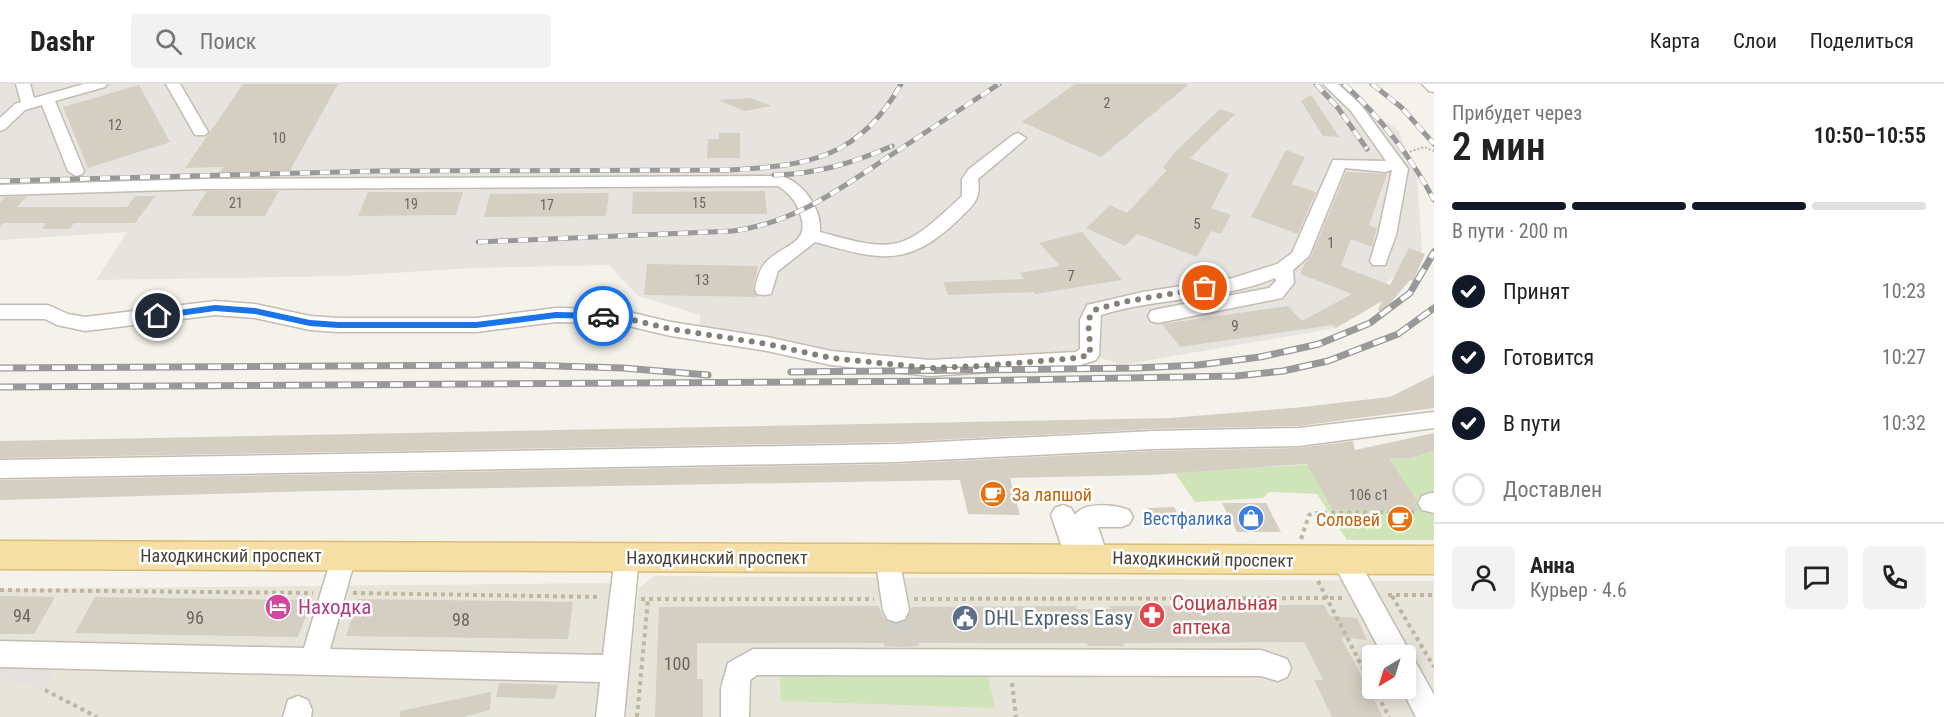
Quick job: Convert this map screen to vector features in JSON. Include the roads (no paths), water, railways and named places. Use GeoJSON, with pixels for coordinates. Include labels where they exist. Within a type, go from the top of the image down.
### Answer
{"type":"FeatureCollection","features":[{"type":"Feature","properties":{"kind":"main road","name":"Находкинский проспект"},"geometry":{"type":"LineString","coordinates":[[0,555],[1434,560]]}},
{"type":"Feature","properties":{"kind":"street"},"geometry":{"type":"LineString","coordinates":[[23,84],[28,104]]}},
{"type":"Feature","properties":{"kind":"street"},"geometry":{"type":"LineString","coordinates":[[0,126],[21,107],[28,104],[100,84]]}},
{"type":"Feature","properties":{"kind":"street"},"geometry":{"type":"LineString","coordinates":[[173,84],[200,132]]}},
{"type":"Feature","properties":{"kind":"street"},"geometry":{"type":"LineString","coordinates":[[1330,84],[1356,108],[1400,169],[1387,235],[1379,261]]}},
{"type":"Feature","properties":{"kind":"street"},"geometry":{"type":"LineString","coordinates":[[1429,84],[1434,88]]}},
{"type":"Feature","properties":{"kind":"street"},"geometry":{"type":"LineString","coordinates":[[46,99],[76,171]]}},
{"type":"Feature","properties":{"kind":"street"},"geometry":{"type":"LineString","coordinates":[[811,235],[873,250],[905,249],[914,245],[938,228],[969,199],[972,193],[970,179],[975,172],[1018,138]]}},
{"type":"Feature","properties":{"kind":"street"},"geometry":{"type":"LineString","coordinates":[[0,312],[48,312],[64,320],[85,324],[215,308],[255,311],[310,323],[338,325],[476,325],[556,315],[616,316],[671,329],[767,344],[831,358],[930,368],[1077,358],[1089,355],[1091,345],[1089,320],[1094,310],[1123,302],[1239,282],[1292,265],[1300,256],[1339,164],[1385,167],[1390,158]]}},
{"type":"Feature","properties":{"kind":"street"},"geometry":{"type":"LineString","coordinates":[[0,190],[206,184],[781,181],[796,190],[807,210],[812,227],[811,235],[807,242],[773,266],[764,289]]}},
{"type":"Feature","properties":{"kind":"street"},"geometry":{"type":"LineString","coordinates":[[1158,316],[1275,293],[1285,283],[1284,269]]}},
{"type":"Feature","properties":{"kind":"street"},"geometry":{"type":"LineString","coordinates":[[0,469],[897,453],[1153,440],[1299,437],[1434,420]]}},
{"type":"Feature","properties":{"kind":"street"},"geometry":{"type":"LineString","coordinates":[[1063,515],[1087,557]]}},
{"type":"Feature","properties":{"kind":"street"},"geometry":{"type":"LineString","coordinates":[[1087,557],[1084,520],[1086,517],[1122,517]]}},
{"type":"Feature","properties":{"kind":"street"},"geometry":{"type":"LineString","coordinates":[[314,660],[344,556]]}},
{"type":"Feature","properties":{"kind":"street"},"geometry":{"type":"LineString","coordinates":[[610,717],[615,669],[635,599],[627,556]]}},
{"type":"Feature","properties":{"kind":"street"},"geometry":{"type":"LineString","coordinates":[[887,557],[895,604]]}},
{"type":"Feature","properties":{"kind":"street"},"geometry":{"type":"LineString","coordinates":[[1346,560],[1392,645]]}},
{"type":"Feature","properties":{"kind":"street"},"geometry":{"type":"LineString","coordinates":[[0,654],[615,669]]}},
{"type":"Feature","properties":{"kind":"street"},"geometry":{"type":"LineString","coordinates":[[735,717],[735,688],[738,672],[753,663],[904,655],[1010,663],[1261,663],[1278,668]]}},
{"type":"Feature","properties":{"kind":"street"},"geometry":{"type":"LineString","coordinates":[[1416,689],[1431,717]]}},
{"type":"Feature","properties":{"kind":"tunnel"},"geometry":{"type":"LineString","coordinates":[[896,610],[902,647]]}},
{"type":"Feature","properties":{"kind":"railway"},"geometry":{"type":"LineString","coordinates":[[0,181],[378,171],[757,168],[807,161],[849,143],[868,128],[885,109],[901,84]]}},
{"type":"Feature","properties":{"kind":"railway"},"geometry":{"type":"LineString","coordinates":[[478,242],[733,231],[776,221],[833,193],[999,84]]}},
{"type":"Feature","properties":{"kind":"railway"},"geometry":{"type":"LineString","coordinates":[[1316,84],[1338,108],[1367,149]]}},
{"type":"Feature","properties":{"kind":"railway"},"geometry":{"type":"LineString","coordinates":[[1344,84],[1394,138],[1434,200]]}},
{"type":"Feature","properties":{"kind":"railway"},"geometry":{"type":"LineString","coordinates":[[1372,84],[1401,107],[1434,144]]}},
{"type":"Feature","properties":{"kind":"railway"},"geometry":{"type":"LineString","coordinates":[[774,175],[834,166],[863,158],[892,146]]}},
{"type":"Feature","properties":{"kind":"railway"},"geometry":{"type":"LineString","coordinates":[[791,372],[1137,368],[1198,365],[1260,357],[1319,344],[1370,323],[1410,293],[1434,252]]}},
{"type":"Feature","properties":{"kind":"railway"},"geometry":{"type":"LineString","coordinates":[[0,387],[958,381],[1236,376],[1283,371],[1328,361],[1398,334],[1434,308]]}},
{"type":"Feature","properties":{"kind":"railway"},"geometry":{"type":"LineString","coordinates":[[0,368],[523,365],[623,368],[708,375]]}},
{"type":"Feature","properties":{"kind":"place","name":"За лапшой"},"geometry":{"type":"Point","coordinates":[993,494]}},
{"type":"Feature","properties":{"kind":"place","name":"Вестфалика"},"geometry":{"type":"Point","coordinates":[1251,518]}},
{"type":"Feature","properties":{"kind":"place","name":"Соловей"},"geometry":{"type":"Point","coordinates":[1400,519]}},
{"type":"Feature","properties":{"kind":"place","name":"Находка"},"geometry":{"type":"Point","coordinates":[278,607]}},
{"type":"Feature","properties":{"kind":"place","name":"Социальная аптека"},"geometry":{"type":"Point","coordinates":[1152,615]}},
{"type":"Feature","properties":{"kind":"place","name":"DHL Express Easy"},"geometry":{"type":"Point","coordinates":[965,618]}}]}
